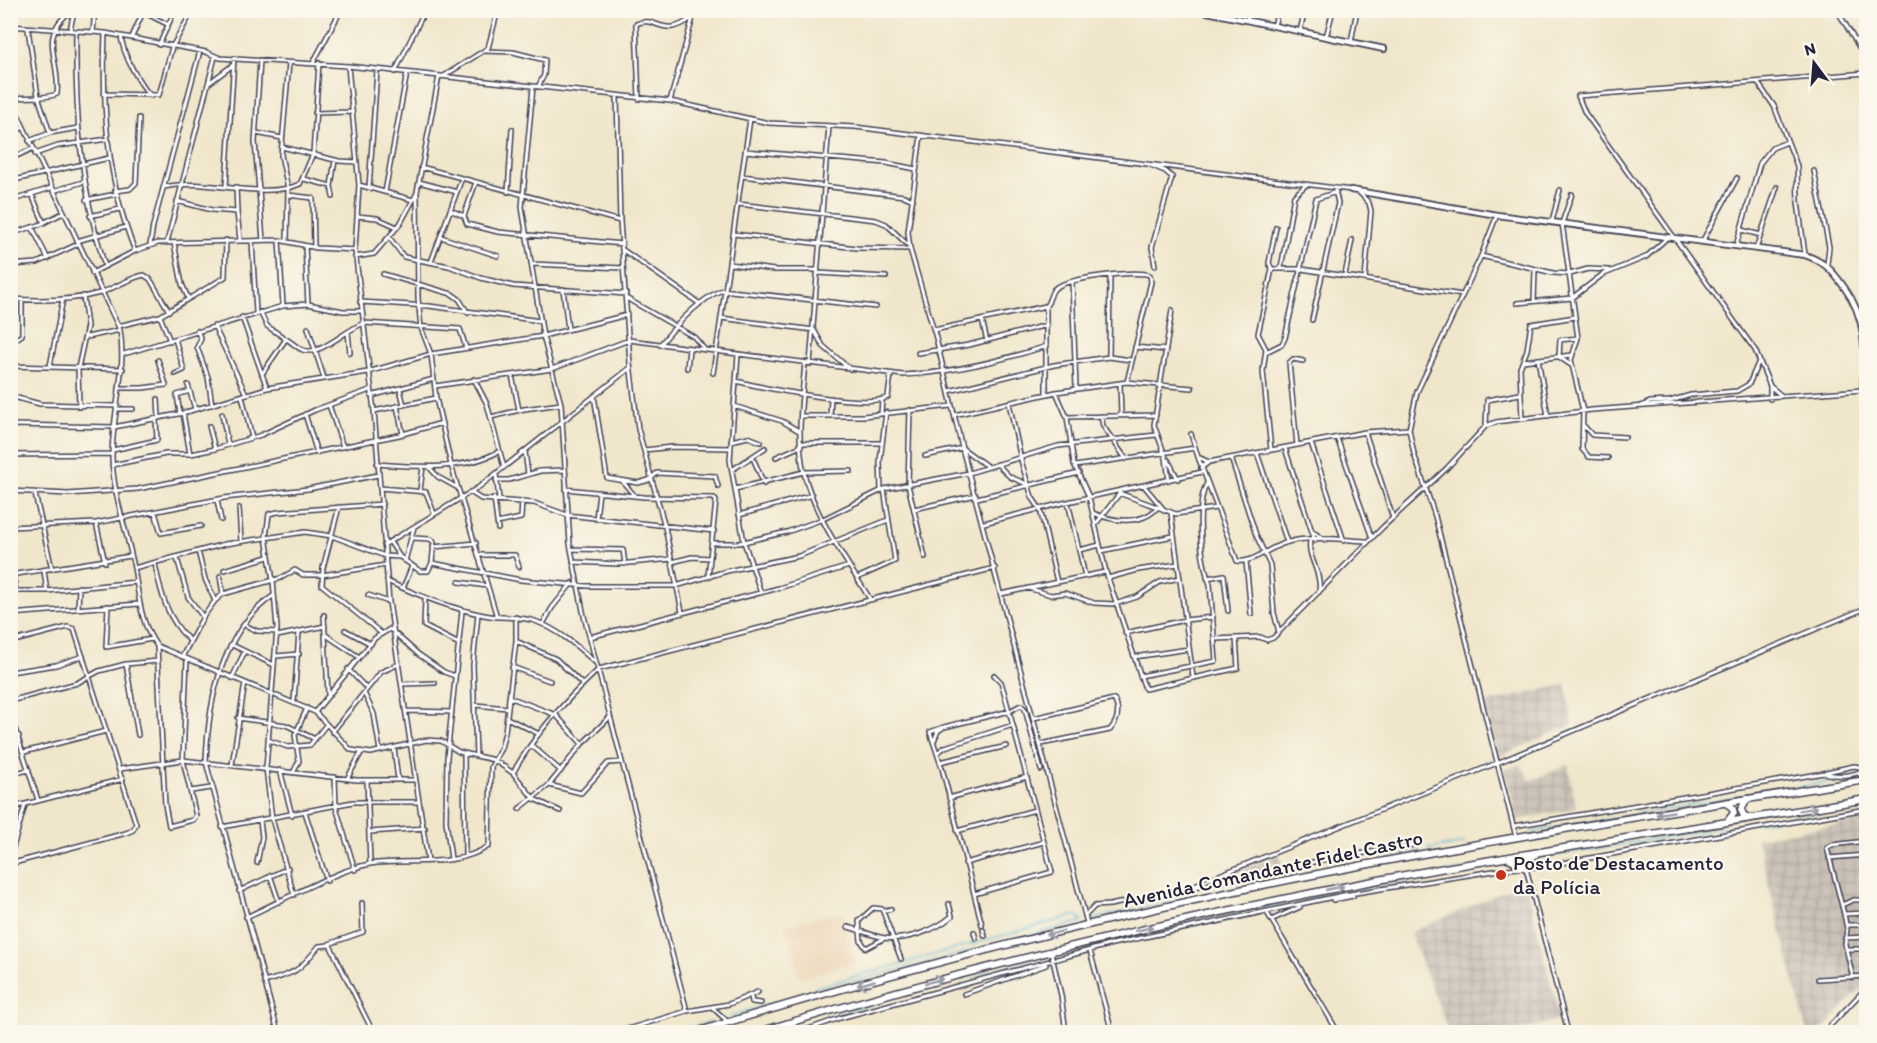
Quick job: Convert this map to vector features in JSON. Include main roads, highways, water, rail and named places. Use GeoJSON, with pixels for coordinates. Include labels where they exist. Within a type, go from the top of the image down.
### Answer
{"type":"FeatureCollection","features":[{"type":"Feature","properties":{"kind":"highway","name":"Avenida Comandante Fidel Castro"},"geometry":{"type":"LineString","coordinates":[[696,1032],[971,954],[1193,901],[1346,869],[1861,778]]}},
{"type":"Feature","properties":{"kind":"highway"},"geometry":{"type":"LineString","coordinates":[[1747,799],[1742,803],[1741,810],[1744,816],[1751,818]]}},
{"type":"Feature","properties":{"kind":"highway","name":"Avenida Comandante Fidel Castro"},"geometry":{"type":"LineString","coordinates":[[759,1032],[882,994],[1051,950],[1260,903],[1537,853],[1866,800]]}},
{"type":"Feature","properties":{"kind":"highway"},"geometry":{"type":"LineString","coordinates":[[1723,803],[1732,807],[1734,813],[1726,822]]}},
{"type":"Feature","properties":{"kind":"highway"},"geometry":{"type":"LineString","coordinates":[[1509,858],[1526,868],[1529,860],[1537,853]]}},
{"type":"Feature","properties":{"kind":"waterway"},"geometry":{"type":"LineString","coordinates":[[1532,832],[1851,778]]}},
{"type":"Feature","properties":{"kind":"waterway"},"geometry":{"type":"LineString","coordinates":[[1538,858],[1861,805]]}},
{"type":"Feature","properties":{"kind":"waterway"},"geometry":{"type":"LineString","coordinates":[[1428,849],[1465,843]]}},
{"type":"Feature","properties":{"kind":"waterway"},"geometry":{"type":"LineString","coordinates":[[1384,858],[1421,851]]}},
{"type":"Feature","properties":{"kind":"waterway"},"geometry":{"type":"LineString","coordinates":[[1054,954],[1281,903],[1509,862]]}},
{"type":"Feature","properties":{"kind":"waterway"},"geometry":{"type":"LineString","coordinates":[[1196,896],[1244,886]]}},
{"type":"Feature","properties":{"kind":"waterway"},"geometry":{"type":"LineString","coordinates":[[1094,919],[1189,897]]}},
{"type":"Feature","properties":{"kind":"waterway"},"geometry":{"type":"LineString","coordinates":[[807,994],[814,988],[1073,916],[1079,916],[1082,922]]}},
{"type":"Feature","properties":{"kind":"waterway"},"geometry":{"type":"LineString","coordinates":[[808,994],[1084,921]]}},
{"type":"Feature","properties":{"kind":"waterway"},"geometry":{"type":"LineString","coordinates":[[795,1027],[921,989],[1049,956]]}},
{"type":"Feature","properties":{"kind":"waterway"},"geometry":{"type":"LineString","coordinates":[[730,1016],[778,1002]]}},
{"type":"Feature","properties":{"kind":"waterway"},"geometry":{"type":"LineString","coordinates":[[676,1032],[711,1022]]}},
{"type":"Feature","properties":{"kind":"waterway"},"geometry":{"type":"LineString","coordinates":[[776,1032],[788,1029]]}},
{"type":"Feature","properties":{"kind":"place","name":"Posto de Destacamento da Polícia"},"geometry":{"type":"Point","coordinates":[1501,875]}}]}
